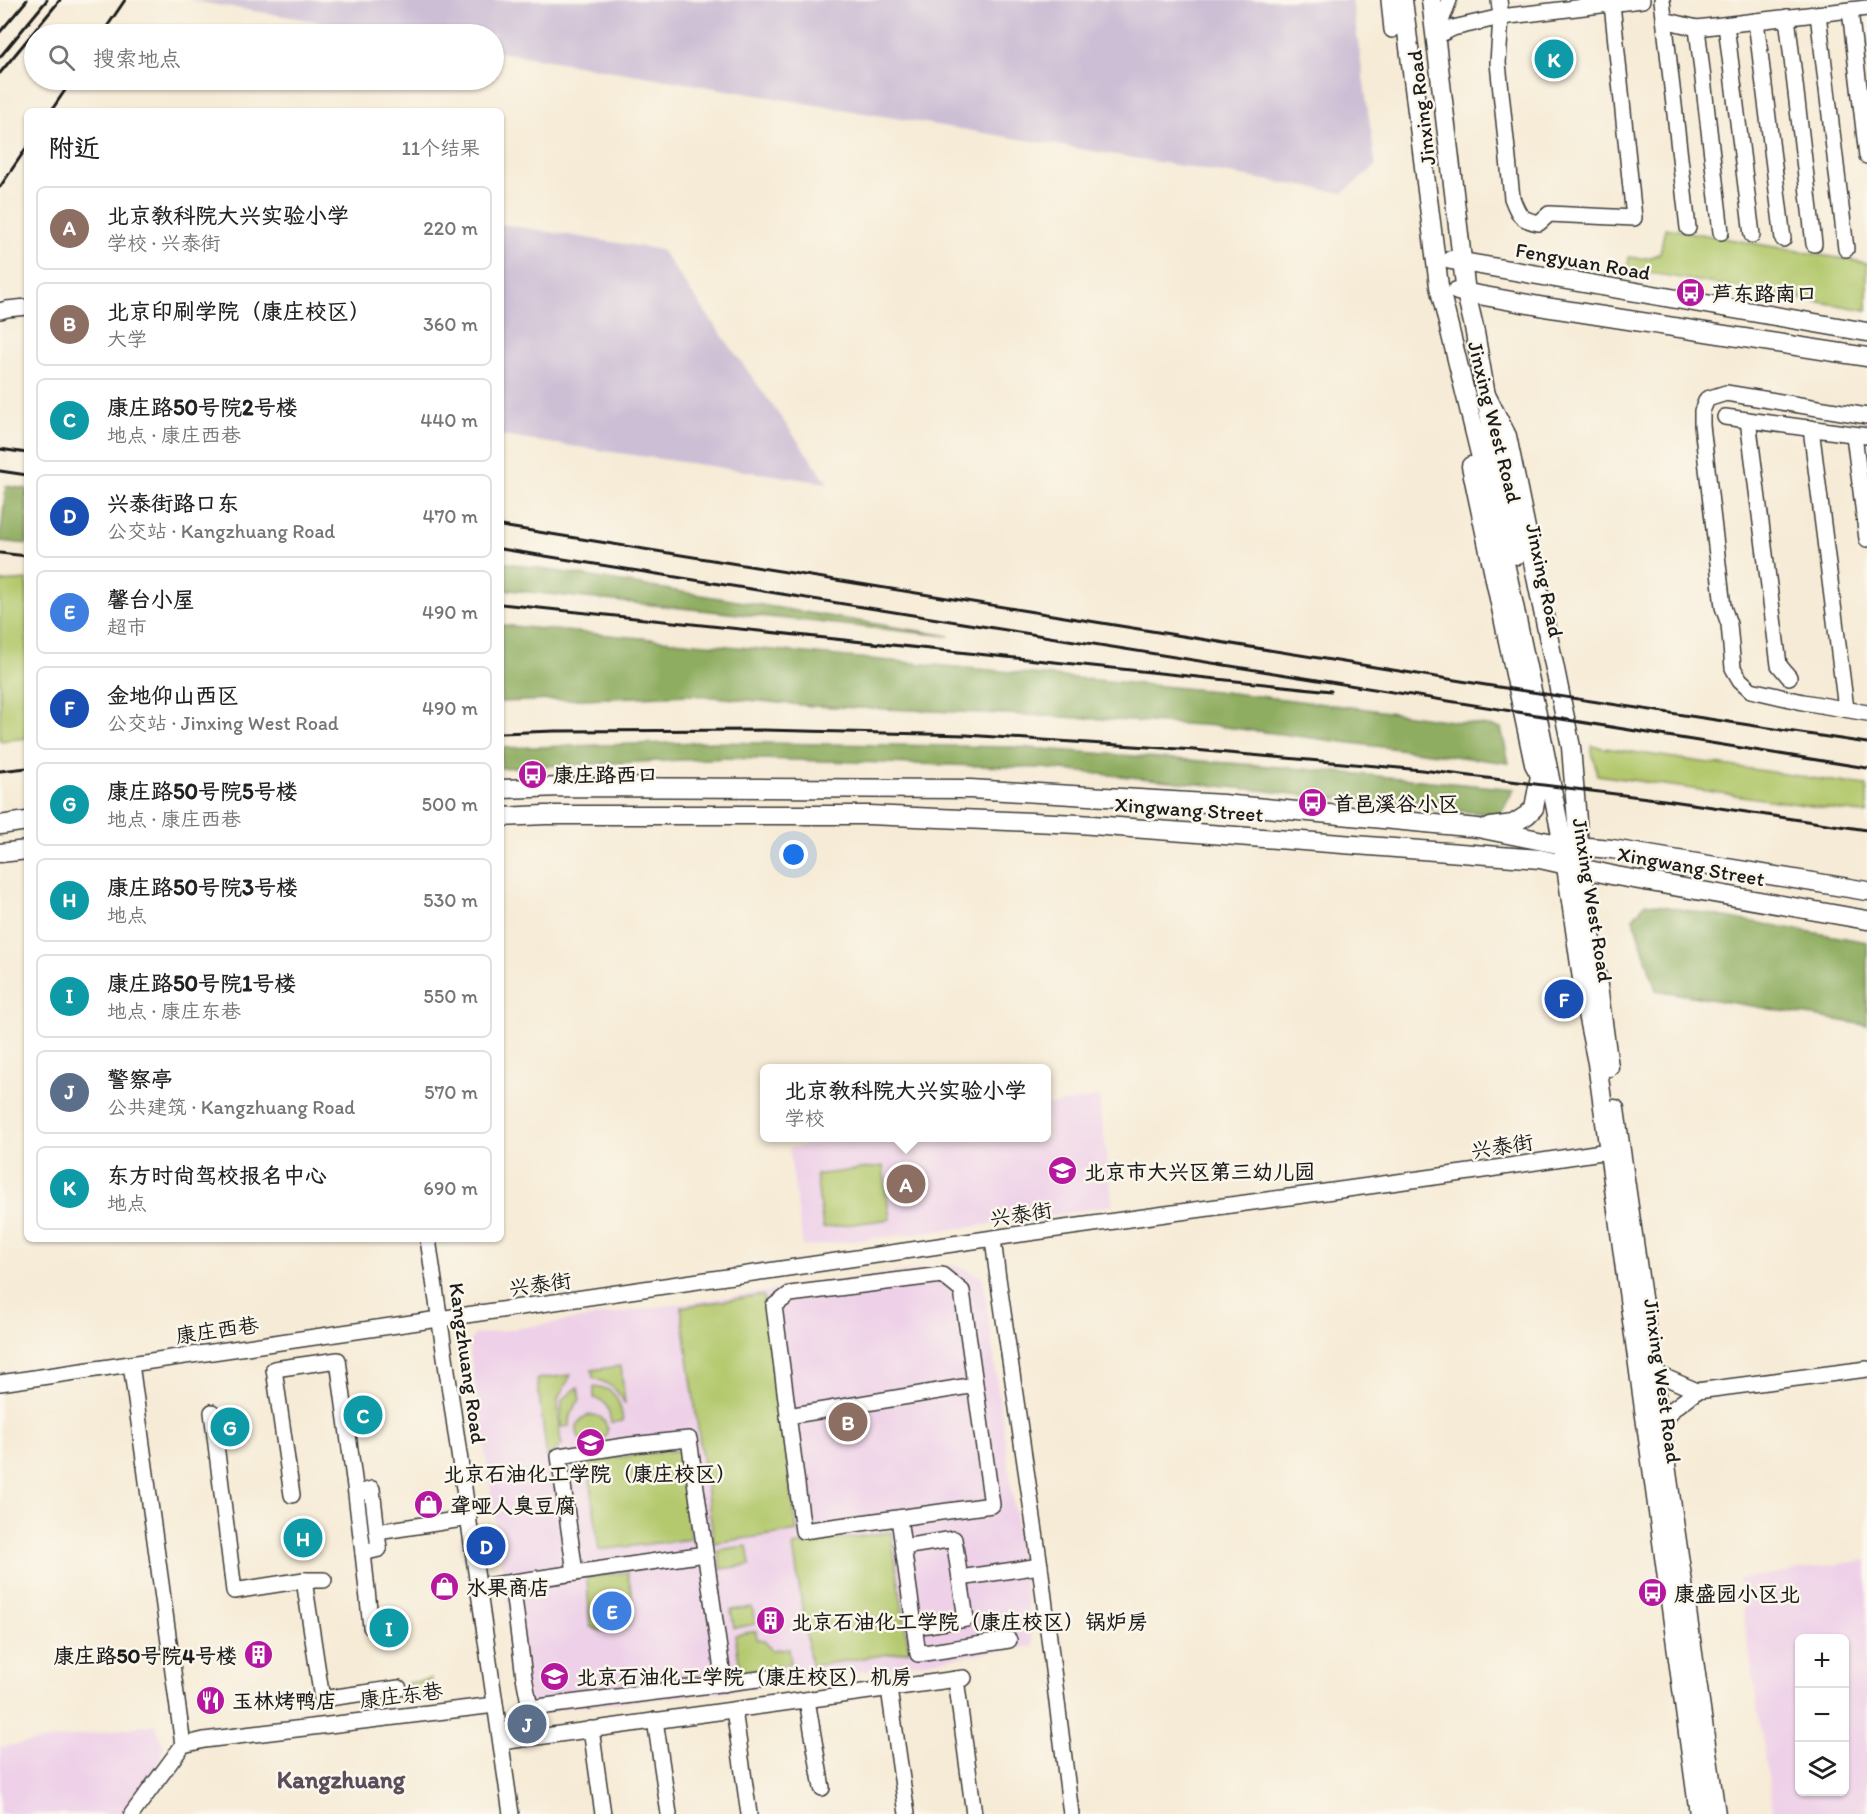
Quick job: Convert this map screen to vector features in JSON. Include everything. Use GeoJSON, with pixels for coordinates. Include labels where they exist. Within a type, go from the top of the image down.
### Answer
{"type":"FeatureCollection","features":[{"type":"Feature","properties":{"kind":"main road","name":"Jinxing West Road"},"geometry":{"type":"LineString","coordinates":[[1403,0],[1439,286],[1494,511],[1542,733],[1554,800],[1571,845],[1662,1434],[1716,1814]]}},
{"type":"Feature","properties":{"kind":"main road","name":"Jinxing Road"},"geometry":{"type":"LineString","coordinates":[[1431,0],[1466,293],[1484,391],[1507,436],[1571,747],[1571,845]]}},
{"type":"Feature","properties":{"kind":"main road","name":"Fengyuan Road"},"geometry":{"type":"LineString","coordinates":[[1434,256],[1867,332]]}},
{"type":"Feature","properties":{"kind":"main road"},"geometry":{"type":"LineString","coordinates":[[1537,305],[1534,297],[1538,286],[1551,278]]}},
{"type":"Feature","properties":{"kind":"main road"},"geometry":{"type":"LineString","coordinates":[[1439,286],[1537,305],[1867,357]]}},
{"type":"Feature","properties":{"kind":"main road"},"geometry":{"type":"LineString","coordinates":[[1458,366],[1471,466],[1534,764],[1554,800]]}},
{"type":"Feature","properties":{"kind":"main road"},"geometry":{"type":"LineString","coordinates":[[1478,828],[1513,824],[1534,808],[1540,775],[1542,733]]}},
{"type":"Feature","properties":{"kind":"main road","name":"Xingwang Street"},"geometry":{"type":"LineString","coordinates":[[504,789],[563,787],[970,789],[1223,804],[1478,828],[1571,845],[1612,849],[1867,891]]}},
{"type":"Feature","properties":{"kind":"main road","name":"Xingwang Street"},"geometry":{"type":"LineString","coordinates":[[504,817],[869,814],[1079,824],[1540,859],[1616,876],[1867,920]]}},
{"type":"Feature","properties":{"kind":"main road"},"geometry":{"type":"LineString","coordinates":[[0,825],[24,821]]}},
{"type":"Feature","properties":{"kind":"main road"},"geometry":{"type":"LineString","coordinates":[[0,853],[24,850]]}},
{"type":"Feature","properties":{"kind":"main road","name":"Jinxing West Road"},"geometry":{"type":"LineString","coordinates":[[1574,866],[1587,1014],[1597,1063],[1699,1814]]}},
{"type":"Feature","properties":{"kind":"street"},"geometry":{"type":"LineString","coordinates":[[1389,0],[1392,30]]}},
{"type":"Feature","properties":{"kind":"street"},"geometry":{"type":"LineString","coordinates":[[1435,37],[1449,0]]}},
{"type":"Feature","properties":{"kind":"street"},"geometry":{"type":"LineString","coordinates":[[1499,0],[1501,17],[1498,63],[1512,198],[1518,213],[1527,221],[1539,223],[1549,214],[1635,218],[1612,4]]}},
{"type":"Feature","properties":{"kind":"street"},"geometry":{"type":"LineString","coordinates":[[1435,37],[1453,28],[1501,17],[1642,0]]}},
{"type":"Feature","properties":{"kind":"street"},"geometry":{"type":"LineString","coordinates":[[1662,0],[1688,228]]}},
{"type":"Feature","properties":{"kind":"street"},"geometry":{"type":"LineString","coordinates":[[1664,20],[1697,28],[1867,8]]}},
{"type":"Feature","properties":{"kind":"street"},"geometry":{"type":"LineString","coordinates":[[1850,10],[1867,156]]}},
{"type":"Feature","properties":{"kind":"street"},"geometry":{"type":"LineString","coordinates":[[1818,14],[1846,249]]}},
{"type":"Feature","properties":{"kind":"street"},"geometry":{"type":"LineString","coordinates":[[1787,17],[1814,243]]}},
{"type":"Feature","properties":{"kind":"street"},"geometry":{"type":"LineString","coordinates":[[1756,21],[1783,239]]}},
{"type":"Feature","properties":{"kind":"street"},"geometry":{"type":"LineString","coordinates":[[1726,25],[1752,235]]}},
{"type":"Feature","properties":{"kind":"street"},"geometry":{"type":"LineString","coordinates":[[1697,28],[1721,232]]}},
{"type":"Feature","properties":{"kind":"street"},"geometry":{"type":"LineString","coordinates":[[0,311],[24,307]]}},
{"type":"Feature","properties":{"kind":"street"},"geometry":{"type":"LineString","coordinates":[[1867,416],[1726,393],[1707,399],[1702,411],[1723,607],[1729,624],[1733,668],[1740,680],[1751,690],[1867,713]]}},
{"type":"Feature","properties":{"kind":"street"},"geometry":{"type":"LineString","coordinates":[[1725,417],[1860,435],[1867,539]]}},
{"type":"Feature","properties":{"kind":"street"},"geometry":{"type":"LineString","coordinates":[[1748,420],[1779,665],[1789,677]]}},
{"type":"Feature","properties":{"kind":"street"},"geometry":{"type":"LineString","coordinates":[[1811,428],[1846,709]]}},
{"type":"Feature","properties":{"kind":"street","name":"兴泰街"},"geometry":{"type":"LineString","coordinates":[[440,1319],[1470,1172],[1608,1150]]}},
{"type":"Feature","properties":{"kind":"street"},"geometry":{"type":"LineString","coordinates":[[993,1239],[1040,1566],[1071,1814]]}},
{"type":"Feature","properties":{"kind":"street","name":"Kangzhuang Road"},"geometry":{"type":"LineString","coordinates":[[428,1242],[511,1814]]}},
{"type":"Feature","properties":{"kind":"street"},"geometry":{"type":"LineString","coordinates":[[942,1275],[962,1291],[975,1385],[992,1505],[803,1532],[774,1306],[790,1294],[942,1275]]}},
{"type":"Feature","properties":{"kind":"street","name":"康庄西巷"},"geometry":{"type":"LineString","coordinates":[[0,1383],[440,1319]]}},
{"type":"Feature","properties":{"kind":"street"},"geometry":{"type":"LineString","coordinates":[[291,1495],[274,1369],[338,1360],[371,1627]]}},
{"type":"Feature","properties":{"kind":"street"},"geometry":{"type":"LineString","coordinates":[[1651,1362],[1660,1375],[1698,1391]]}},
{"type":"Feature","properties":{"kind":"street"},"geometry":{"type":"LineString","coordinates":[[131,1364],[183,1744],[132,1814]]}},
{"type":"Feature","properties":{"kind":"street"},"geometry":{"type":"LineString","coordinates":[[1662,1434],[1665,1421],[1673,1409],[1698,1391],[1867,1369]]}},
{"type":"Feature","properties":{"kind":"street"},"geometry":{"type":"LineString","coordinates":[[788,1416],[975,1385]]}},
{"type":"Feature","properties":{"kind":"street"},"geometry":{"type":"LineString","coordinates":[[212,1412],[234,1591],[304,1580],[324,1580]]}},
{"type":"Feature","properties":{"kind":"street"},"geometry":{"type":"LineString","coordinates":[[575,1573],[559,1456],[629,1445],[689,1439],[724,1684]]}},
{"type":"Feature","properties":{"kind":"street"},"geometry":{"type":"LineString","coordinates":[[356,1494],[372,1489],[379,1550],[363,1553]]}},
{"type":"Feature","properties":{"kind":"street"},"geometry":{"type":"LineString","coordinates":[[377,1532],[469,1518]]}},
{"type":"Feature","properties":{"kind":"street"},"geometry":{"type":"LineString","coordinates":[[899,1518],[918,1654],[1009,1641]]}},
{"type":"Feature","properties":{"kind":"street"},"geometry":{"type":"LineString","coordinates":[[903,1547],[954,1539],[966,1619],[914,1627]]}},
{"type":"Feature","properties":{"kind":"street"},"geometry":{"type":"LineString","coordinates":[[479,1587],[705,1554]]}},
{"type":"Feature","properties":{"kind":"street"},"geometry":{"type":"LineString","coordinates":[[960,1578],[1040,1566]]}},
{"type":"Feature","properties":{"kind":"street"},"geometry":{"type":"LineString","coordinates":[[304,1580],[322,1699],[399,1688]]}},
{"type":"Feature","properties":{"kind":"street"},"geometry":{"type":"LineString","coordinates":[[512,1582],[530,1707],[775,1677]]}},
{"type":"Feature","properties":{"kind":"street"},"geometry":{"type":"LineString","coordinates":[[501,1742],[960,1679],[974,1814]]}},
{"type":"Feature","properties":{"kind":"street"},"geometry":{"type":"LineString","coordinates":[[888,1689],[907,1814]]}},
{"type":"Feature","properties":{"kind":"street"},"geometry":{"type":"LineString","coordinates":[[807,1700],[822,1788]]}},
{"type":"Feature","properties":{"kind":"street","name":"康庄东巷"},"geometry":{"type":"LineString","coordinates":[[183,1744],[495,1704]]}},
{"type":"Feature","properties":{"kind":"street"},"geometry":{"type":"LineString","coordinates":[[734,1710],[749,1814]]}},
{"type":"Feature","properties":{"kind":"street"},"geometry":{"type":"LineString","coordinates":[[656,1720],[669,1814]]}},
{"type":"Feature","properties":{"kind":"street"},"geometry":{"type":"LineString","coordinates":[[591,1729],[603,1814]]}},
{"type":"Feature","properties":{"kind":"shaded area"},"geometry":{"type":"Polygon","coordinates":[[[187,0],[1352,0],[1376,166],[1343,193],[504,53],[504,24],[333,24],[187,0]]]}},
{"type":"Feature","properties":{"kind":"shaded area"},"geometry":{"type":"Polygon","coordinates":[[[504,224],[661,250],[828,483],[504,436],[504,224]]]}},
{"type":"Feature","properties":{"kind":"shaded area"},"geometry":{"type":"Polygon","coordinates":[[[1099,1097],[1113,1205],[1025,1220],[803,1247],[789,1148],[826,1142],[1051,1142],[1051,1105],[1099,1097]]]}},
{"type":"Feature","properties":{"kind":"shaded area"},"geometry":{"type":"Polygon","coordinates":[[[957,1265],[983,1278],[1033,1646],[721,1692],[524,1712],[469,1344],[474,1335],[957,1265]]]}},
{"type":"Feature","properties":{"kind":"shaded area"},"geometry":{"type":"Polygon","coordinates":[[[1867,1560],[1867,1814],[1774,1814],[1738,1579],[1867,1560]]]}},
{"type":"Feature","properties":{"kind":"shaded area"},"geometry":{"type":"Polygon","coordinates":[[[156,1724],[164,1749],[137,1809],[132,1814],[0,1814],[0,1747],[156,1724]]]}},
{"type":"Feature","properties":{"kind":"green space"},"geometry":{"type":"Polygon","coordinates":[[[1665,228],[1867,263],[1867,310],[1627,269],[1629,257],[1645,258],[1660,253],[1665,228]]]}},
{"type":"Feature","properties":{"kind":"green space"},"geometry":{"type":"Polygon","coordinates":[[[6,486],[24,489],[24,544],[0,541],[6,486]]]}},
{"type":"Feature","properties":{"kind":"green space"},"geometry":{"type":"Polygon","coordinates":[[[504,562],[949,636],[504,589],[504,562]]]}},
{"type":"Feature","properties":{"kind":"green space"},"geometry":{"type":"Polygon","coordinates":[[[24,580],[24,738],[0,741],[0,582],[24,580]]]}},
{"type":"Feature","properties":{"kind":"green space"},"geometry":{"type":"Polygon","coordinates":[[[504,625],[1215,691],[1359,708],[1501,728],[1509,763],[1217,726],[813,706],[691,695],[504,702],[504,625]]]}},
{"type":"Feature","properties":{"kind":"green space"},"geometry":{"type":"Polygon","coordinates":[[[706,742],[1015,747],[1294,768],[1514,789],[1500,815],[1042,768],[730,758],[504,768],[504,748],[706,742]]]}},
{"type":"Feature","properties":{"kind":"green space"},"geometry":{"type":"Polygon","coordinates":[[[1591,746],[1867,786],[1867,814],[1597,775],[1591,746]]]}},
{"type":"Feature","properties":{"kind":"green space"},"geometry":{"type":"Polygon","coordinates":[[[1646,903],[1867,942],[1867,1025],[1656,990],[1633,918],[1646,903]]]}},
{"type":"Feature","properties":{"kind":"green space"},"geometry":{"type":"Polygon","coordinates":[[[883,1166],[890,1219],[823,1228],[816,1175],[883,1166]]]}},
{"type":"Feature","properties":{"kind":"green space"},"geometry":{"type":"Polygon","coordinates":[[[763,1295],[797,1531],[714,1543],[681,1307],[763,1295]]]}},
{"type":"Feature","properties":{"kind":"green space"},"geometry":{"type":"Polygon","coordinates":[[[621,1366],[625,1404],[612,1387],[593,1378],[592,1370],[621,1366]]]}},
{"type":"Feature","properties":{"kind":"green space"},"geometry":{"type":"Polygon","coordinates":[[[571,1375],[558,1399],[562,1445],[547,1457],[537,1379],[571,1375]]]}},
{"type":"Feature","properties":{"kind":"green space"},"geometry":{"type":"Polygon","coordinates":[[[594,1386],[607,1390],[616,1397],[623,1421],[611,1423],[603,1401],[594,1398],[594,1386]]]}},
{"type":"Feature","properties":{"kind":"green space"},"geometry":{"type":"Polygon","coordinates":[[[578,1387],[580,1400],[572,1412],[570,1426],[561,1427],[562,1400],[578,1387]]]}},
{"type":"Feature","properties":{"kind":"green space"},"geometry":{"type":"Polygon","coordinates":[[[592,1415],[603,1419],[607,1430],[603,1441],[592,1445],[581,1441],[577,1430],[581,1419],[592,1415]]]}},
{"type":"Feature","properties":{"kind":"green space"},"geometry":{"type":"Polygon","coordinates":[[[680,1450],[691,1539],[599,1550],[588,1461],[680,1450]]]}},
{"type":"Feature","properties":{"kind":"green space"},"geometry":{"type":"Polygon","coordinates":[[[891,1532],[909,1651],[811,1666],[793,1546],[891,1532]]]}},
{"type":"Feature","properties":{"kind":"green space"},"geometry":{"type":"Polygon","coordinates":[[[747,1546],[750,1565],[721,1569],[718,1550],[747,1546]]]}},
{"type":"Feature","properties":{"kind":"green space"},"geometry":{"type":"Polygon","coordinates":[[[627,1572],[634,1609],[629,1625],[623,1630],[613,1632],[601,1631],[590,1626],[587,1578],[627,1572]]]}},
{"type":"Feature","properties":{"kind":"green space"},"geometry":{"type":"Polygon","coordinates":[[[752,1607],[755,1624],[734,1628],[731,1610],[752,1607]]]}},
{"type":"Feature","properties":{"kind":"green space"},"geometry":{"type":"Polygon","coordinates":[[[756,1631],[757,1639],[764,1640],[771,1650],[789,1648],[791,1664],[741,1674],[735,1635],[756,1631]]]}},
{"type":"Feature","properties":{"kind":"green space"},"geometry":{"type":"Polygon","coordinates":[[[431,1679],[433,1693],[430,1697],[413,1699],[409,1696],[407,1683],[431,1679]]]}},
{"type":"Feature","properties":{"kind":"railway"},"geometry":{"type":"LineString","coordinates":[[0,32],[27,0]]}},
{"type":"Feature","properties":{"kind":"railway"},"geometry":{"type":"LineString","coordinates":[[27,24],[47,0]]}},
{"type":"Feature","properties":{"kind":"railway"},"geometry":{"type":"LineString","coordinates":[[40,24],[60,0]]}},
{"type":"Feature","properties":{"kind":"railway"},"geometry":{"type":"LineString","coordinates":[[109,24],[125,0]]}},
{"type":"Feature","properties":{"kind":"railway"},"geometry":{"type":"LineString","coordinates":[[0,57],[24,28]]}},
{"type":"Feature","properties":{"kind":"railway"},"geometry":{"type":"LineString","coordinates":[[0,73],[24,44]]}},
{"type":"Feature","properties":{"kind":"railway"},"geometry":{"type":"LineString","coordinates":[[53,108],[65,90]]}},
{"type":"Feature","properties":{"kind":"railway"},"geometry":{"type":"LineString","coordinates":[[0,187],[24,151]]}},
{"type":"Feature","properties":{"kind":"railway"},"geometry":{"type":"LineString","coordinates":[[0,449],[24,453]]}},
{"type":"Feature","properties":{"kind":"railway"},"geometry":{"type":"LineString","coordinates":[[0,471],[24,475]]}},
{"type":"Feature","properties":{"kind":"railway"},"geometry":{"type":"LineString","coordinates":[[504,526],[1492,686],[1867,743]]}},
{"type":"Feature","properties":{"kind":"railway"},"geometry":{"type":"LineString","coordinates":[[504,549],[1867,768]]}},
{"type":"Feature","properties":{"kind":"railway"},"geometry":{"type":"LineString","coordinates":[[0,553],[24,556]]}},
{"type":"Feature","properties":{"kind":"railway"},"geometry":{"type":"LineString","coordinates":[[504,604],[1331,691]]}},
{"type":"Feature","properties":{"kind":"railway"},"geometry":{"type":"LineString","coordinates":[[504,733],[764,730],[966,735],[1194,750],[1422,770],[1672,801],[1867,830]]}},
{"type":"Feature","properties":{"kind":"railway"},"geometry":{"type":"LineString","coordinates":[[0,771],[24,768]]}},
{"type":"Feature","properties":{"kind":"place","name":"东方时尚驾校报名中心"},"geometry":{"type":"Point","coordinates":[1554,59]}},
{"type":"Feature","properties":{"kind":"place","name":"芦东路南口"},"geometry":{"type":"Point","coordinates":[1691,293]}},
{"type":"Feature","properties":{"kind":"place","name":"康庄路西口"},"geometry":{"type":"Point","coordinates":[532,774]}},
{"type":"Feature","properties":{"kind":"place","name":"首邑溪谷小区"},"geometry":{"type":"Point","coordinates":[1312,803]}},
{"type":"Feature","properties":{"kind":"place","name":"金地仰山西区"},"geometry":{"type":"Point","coordinates":[1564,999]}},
{"type":"Feature","properties":{"kind":"place","name":"北京市大兴区第三幼儿园"},"geometry":{"type":"Point","coordinates":[1063,1171]}},
{"type":"Feature","properties":{"kind":"place","name":"北京教科院大兴实验小学"},"geometry":{"type":"Point","coordinates":[906,1184]}},
{"type":"Feature","properties":{"kind":"place","name":"康庄路50号院2号楼"},"geometry":{"type":"Point","coordinates":[363,1415]}},
{"type":"Feature","properties":{"kind":"place","name":"北京印刷学院（康庄校区）"},"geometry":{"type":"Point","coordinates":[848,1422]}},
{"type":"Feature","properties":{"kind":"place","name":"康庄路50号院5号楼"},"geometry":{"type":"Point","coordinates":[230,1427]}},
{"type":"Feature","properties":{"kind":"place","name":"北京石油化工学院（康庄校区）"},"geometry":{"type":"Point","coordinates":[590,1442]}},
{"type":"Feature","properties":{"kind":"place","name":"聋哑人臭豆腐"},"geometry":{"type":"Point","coordinates":[429,1505]}},
{"type":"Feature","properties":{"kind":"place","name":"康庄路50号院3号楼"},"geometry":{"type":"Point","coordinates":[303,1538]}},
{"type":"Feature","properties":{"kind":"place","name":"兴泰街路口东"},"geometry":{"type":"Point","coordinates":[486,1546]}},
{"type":"Feature","properties":{"kind":"place","name":"水果商店"},"geometry":{"type":"Point","coordinates":[445,1587]}},
{"type":"Feature","properties":{"kind":"place","name":"康盛园小区北"},"geometry":{"type":"Point","coordinates":[1653,1593]}},
{"type":"Feature","properties":{"kind":"place","name":"馨台小屋"},"geometry":{"type":"Point","coordinates":[612,1611]}},
{"type":"Feature","properties":{"kind":"place","name":"北京石油化工学院（康庄校区）锅炉房"},"geometry":{"type":"Point","coordinates":[770,1621]}},
{"type":"Feature","properties":{"kind":"place","name":"康庄路50号院1号楼"},"geometry":{"type":"Point","coordinates":[389,1628]}},
{"type":"Feature","properties":{"kind":"place","name":"康庄路50号院4号楼"},"geometry":{"type":"Point","coordinates":[258,1655]}},
{"type":"Feature","properties":{"kind":"place","name":"北京石油化工学院（康庄校区）机房"},"geometry":{"type":"Point","coordinates":[555,1676]}},
{"type":"Feature","properties":{"kind":"place","name":"玉林烤鸭店"},"geometry":{"type":"Point","coordinates":[211,1700]}},
{"type":"Feature","properties":{"kind":"place","name":"警察亭"},"geometry":{"type":"Point","coordinates":[527,1724]}},
{"type":"Feature","properties":{"kind":"district","name":"Kangzhuang"},"geometry":{"type":"Point","coordinates":[341,1779]}}]}
